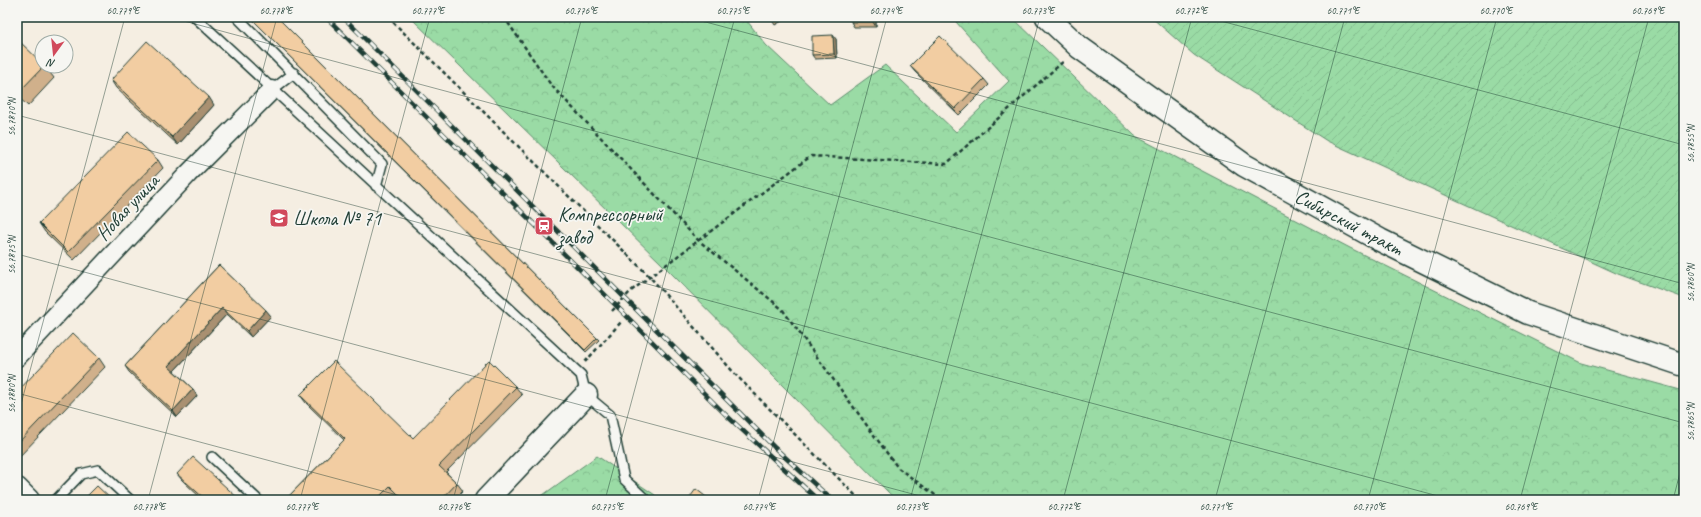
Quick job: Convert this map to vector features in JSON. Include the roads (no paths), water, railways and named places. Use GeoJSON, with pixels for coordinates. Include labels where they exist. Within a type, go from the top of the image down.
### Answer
{"type":"FeatureCollection","features":[{"type":"Feature","properties":{"kind":"main road","name":"Сибирский тракт"},"geometry":{"type":"LineString","coordinates":[[1047,17],[1079,47],[1244,165],[1380,240],[1528,313],[1684,365]]}},
{"type":"Feature","properties":{"kind":"main road"},"geometry":{"type":"LineString","coordinates":[[486,500],[584,385]]}},
{"type":"Feature","properties":{"kind":"main road"},"geometry":{"type":"LineString","coordinates":[[17,489],[28,500]]}},
{"type":"Feature","properties":{"kind":"street","name":"Новая улица"},"geometry":{"type":"LineString","coordinates":[[17,357],[188,174],[272,90]]}},
{"type":"Feature","properties":{"kind":"lane"},"geometry":{"type":"LineString","coordinates":[[196,17],[376,186],[584,385],[610,415],[624,479],[646,500]]}},
{"type":"Feature","properties":{"kind":"lane"},"geometry":{"type":"LineString","coordinates":[[238,17],[382,164],[376,186]]}},
{"type":"Feature","properties":{"kind":"lane"},"geometry":{"type":"LineString","coordinates":[[272,90],[294,73]]}},
{"type":"Feature","properties":{"kind":"lane"},"geometry":{"type":"LineString","coordinates":[[212,456],[258,500]]}},
{"type":"Feature","properties":{"kind":"lane"},"geometry":{"type":"LineString","coordinates":[[56,500],[81,474],[98,470],[130,500]]}},
{"type":"Feature","properties":{"kind":"railway"},"geometry":{"type":"LineString","coordinates":[[326,17],[726,415],[818,500]]}},
{"type":"Feature","properties":{"kind":"railway"},"geometry":{"type":"LineString","coordinates":[[343,17],[775,448],[832,500]]}},
{"type":"Feature","properties":{"kind":"place","name":"Школа № 71"},"geometry":{"type":"Point","coordinates":[279,218]}},
{"type":"Feature","properties":{"kind":"place","name":"Компрессорный завод"},"geometry":{"type":"Point","coordinates":[544,226]}}]}
